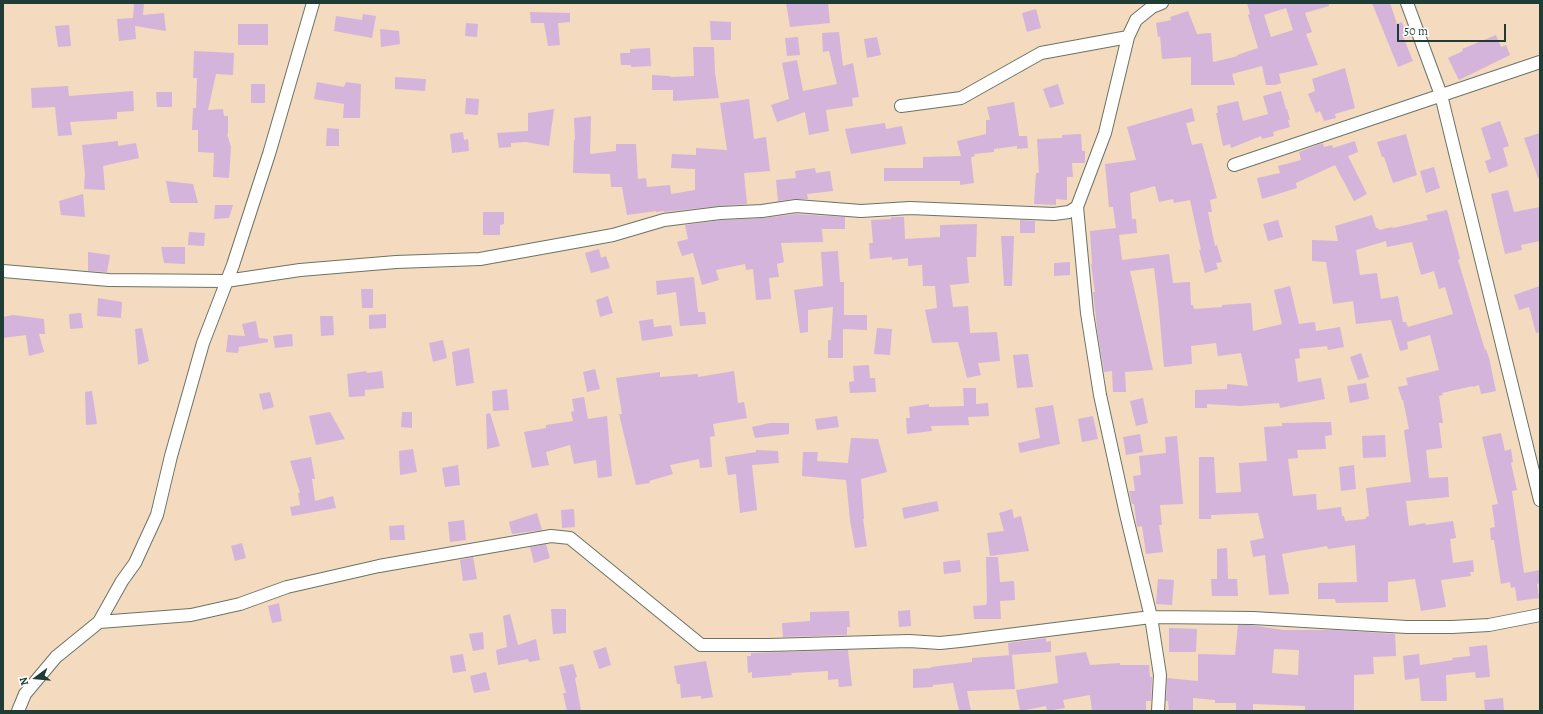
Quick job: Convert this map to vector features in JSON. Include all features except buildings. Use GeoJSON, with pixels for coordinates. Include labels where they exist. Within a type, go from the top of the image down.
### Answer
{"type":"FeatureCollection","features":[{"type":"Feature","properties":{"kind":"street"},"geometry":{"type":"LineString","coordinates":[[18,711],[25,694],[56,657],[99,622],[122,581],[136,563],[158,515],[171,456],[201,350],[233,265],[270,154],[313,3]]}},
{"type":"Feature","properties":{"kind":"street"},"geometry":{"type":"LineString","coordinates":[[1158,711],[1160,675],[1151,616],[1126,514],[1100,396],[1087,313],[1077,207],[1105,133],[1128,37],[1136,20],[1152,7],[1162,3]]}},
{"type":"Feature","properties":{"kind":"street"},"geometry":{"type":"LineString","coordinates":[[1407,3],[1441,95],[1540,500]]}},
{"type":"Feature","properties":{"kind":"street"},"geometry":{"type":"LineString","coordinates":[[901,106],[961,98],[1041,53],[1128,37]]}},
{"type":"Feature","properties":{"kind":"street"},"geometry":{"type":"LineString","coordinates":[[1234,165],[1540,62]]}},
{"type":"Feature","properties":{"kind":"street"},"geometry":{"type":"LineString","coordinates":[[3,270],[109,280],[226,281],[300,270],[396,262],[480,259],[613,235],[664,220],[720,213],[762,211],[796,206],[862,211],[910,208],[1054,214],[1069,212],[1077,207]]}},
{"type":"Feature","properties":{"kind":"street"},"geometry":{"type":"LineString","coordinates":[[99,622],[191,615],[240,604],[287,587],[379,566],[551,536],[570,538],[702,645],[960,642],[1151,616],[1253,618],[1407,627],[1452,627],[1489,625],[1540,615]]}}]}
